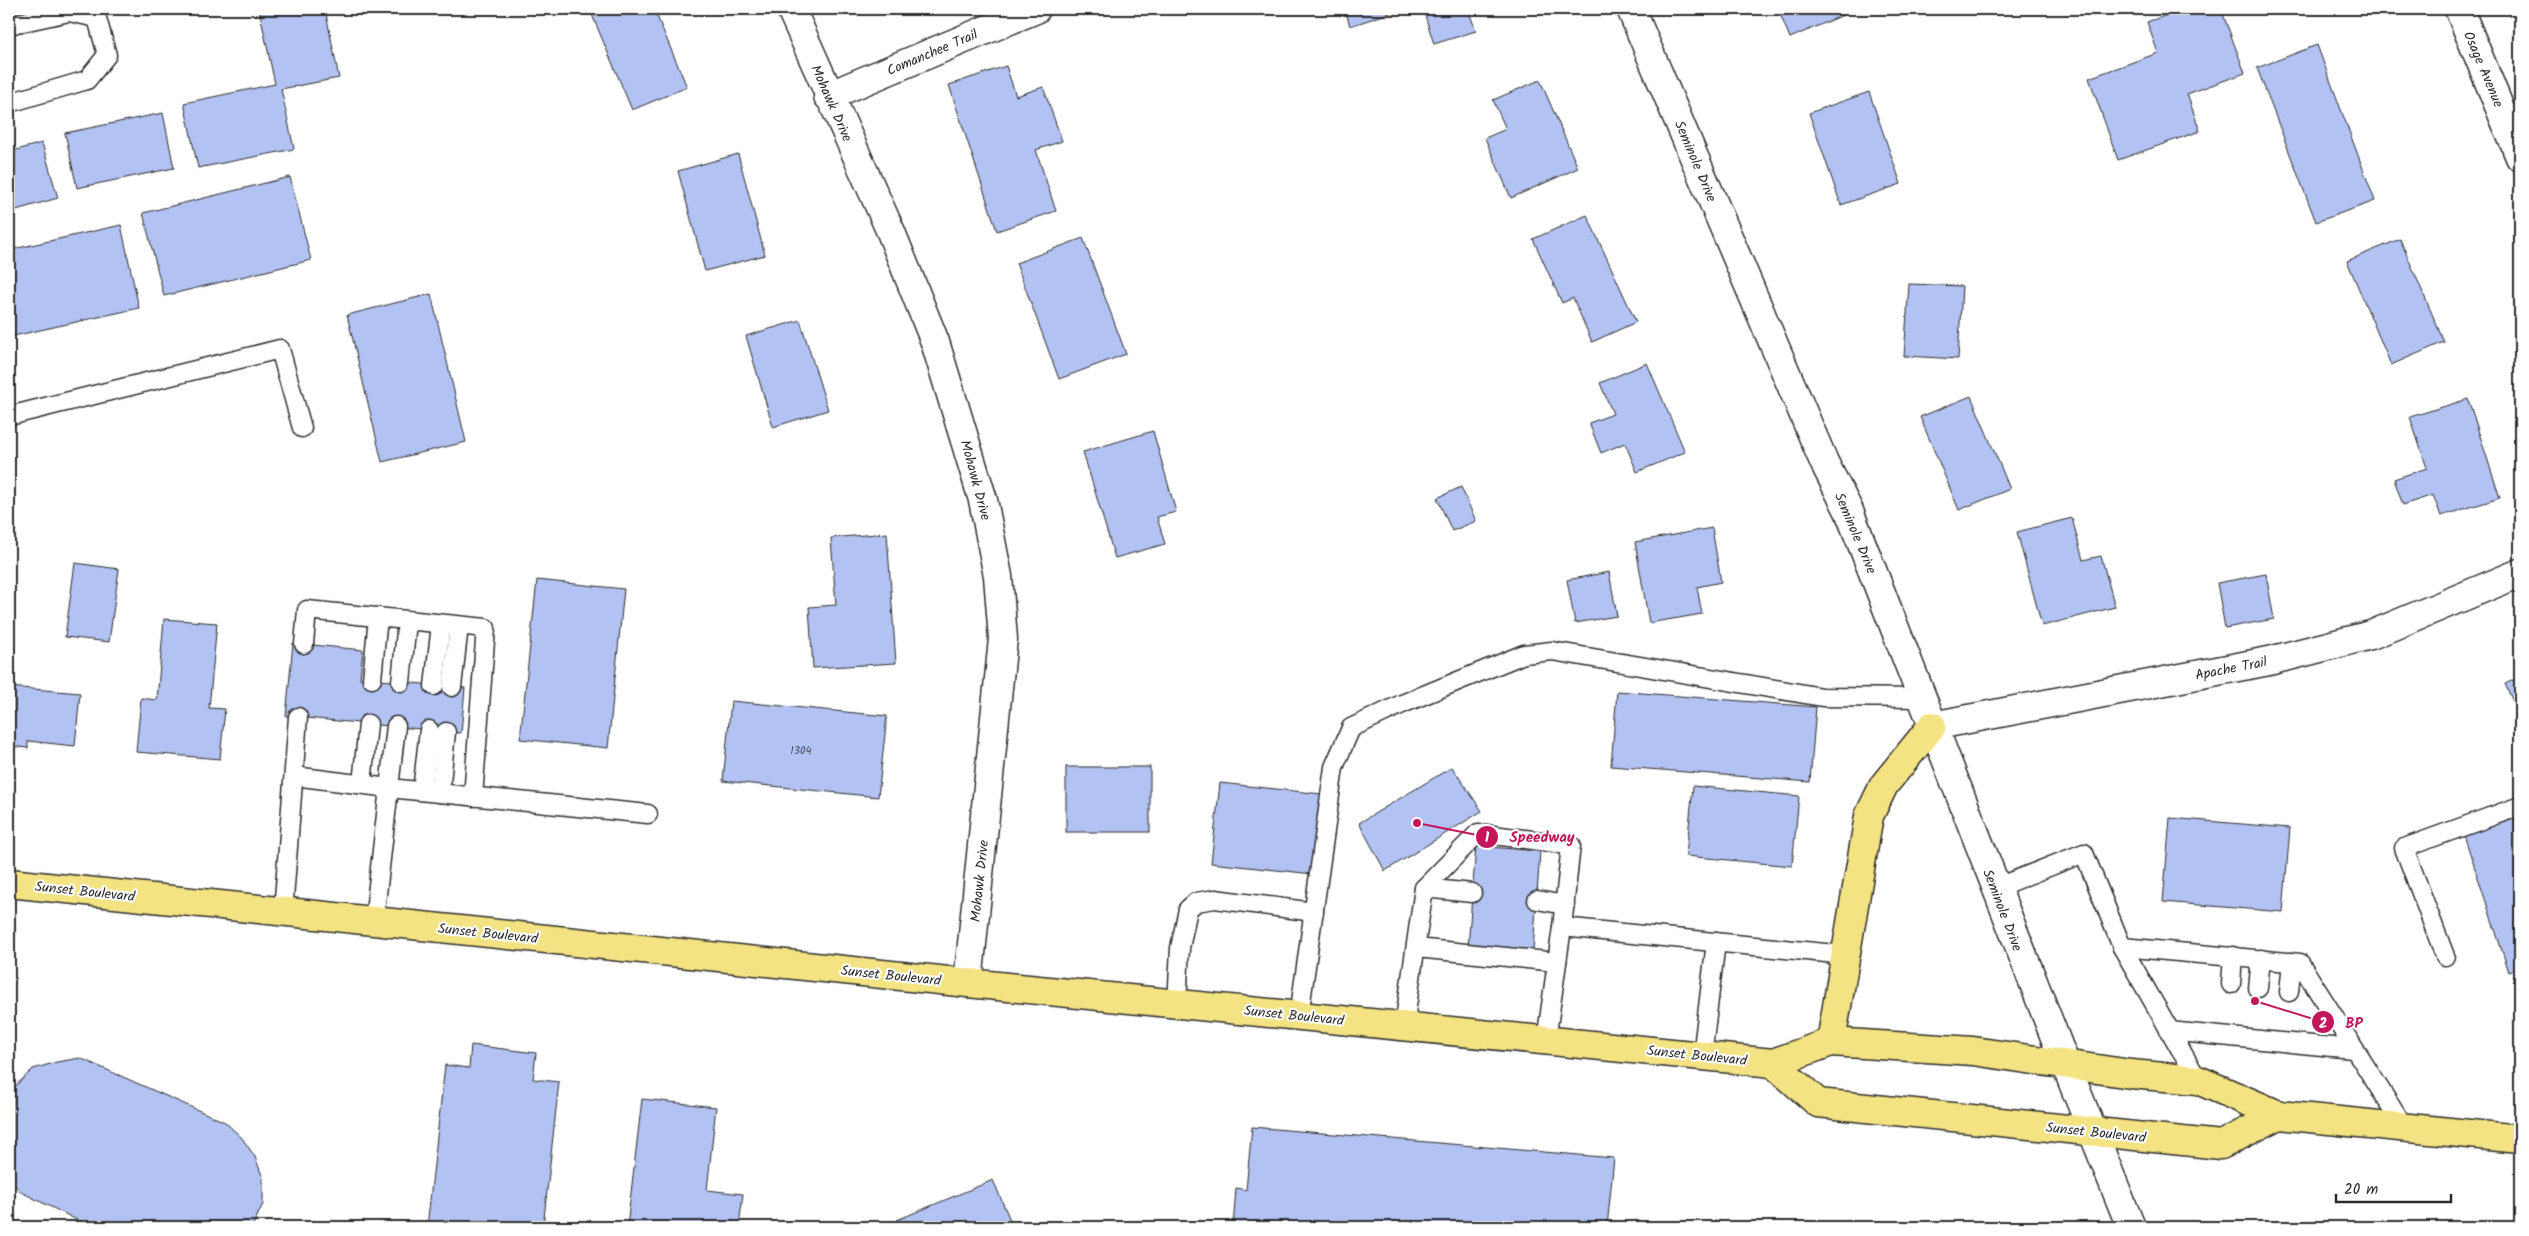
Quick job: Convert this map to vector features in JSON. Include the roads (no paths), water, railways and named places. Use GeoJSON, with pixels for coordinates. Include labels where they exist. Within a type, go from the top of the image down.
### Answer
{"type":"FeatureCollection","features":[{"type":"Feature","properties":{"kind":"main road"},"geometry":{"type":"LineString","coordinates":[[1831,1042],[1869,816],[1884,785],[1932,726]]}},
{"type":"Feature","properties":{"kind":"main road","name":"Sunset Boulevard"},"geometry":{"type":"LineString","coordinates":[[9,883],[968,983],[1773,1063],[1831,1042],[1973,1051],[2132,1074],[2198,1080],[2278,1115],[2520,1139]]}},
{"type":"Feature","properties":{"kind":"main road","name":"Sunset Boulevard"},"geometry":{"type":"LineString","coordinates":[[1773,1063],[1818,1103],[2092,1132],[2221,1145],[2278,1115]]}},
{"type":"Feature","properties":{"kind":"street","name":"Mohawk Drive"},"geometry":{"type":"LineString","coordinates":[[790,9],[891,232],[935,342],[983,500],[998,576],[1003,638],[968,983]]}},
{"type":"Feature","properties":{"kind":"street","name":"Comanchee Trail"},"geometry":{"type":"LineString","coordinates":[[828,96],[1036,9]]}},
{"type":"Feature","properties":{"kind":"street","name":"Seminole Drive"},"geometry":{"type":"LineString","coordinates":[[1631,9],[1824,462],[1849,511],[1995,888],[2131,1227]]}},
{"type":"Feature","properties":{"kind":"street","name":"Osage Avenue"},"geometry":{"type":"LineString","coordinates":[[2458,9],[2520,157]]}},
{"type":"Feature","properties":{"kind":"street","name":"Apache Trail"},"geometry":{"type":"LineString","coordinates":[[1932,726],[2270,661],[2371,635],[2520,572]]}},
{"type":"Feature","properties":{"kind":"lane"},"geometry":{"type":"LineString","coordinates":[[9,25],[69,12],[97,18],[107,55],[87,80],[9,103]]}},
{"type":"Feature","properties":{"kind":"lane"},"geometry":{"type":"LineString","coordinates":[[9,416],[280,349],[302,428]]}},
{"type":"Feature","properties":{"kind":"lane"},"geometry":{"type":"LineString","coordinates":[[304,644],[307,610],[486,628],[473,796]]}},
{"type":"Feature","properties":{"kind":"lane"},"geometry":{"type":"LineString","coordinates":[[372,679],[378,618]]}},
{"type":"Feature","properties":{"kind":"lane"},"geometry":{"type":"LineString","coordinates":[[401,682],[407,621]]}},
{"type":"Feature","properties":{"kind":"lane"},"geometry":{"type":"LineString","coordinates":[[441,624],[443,686],[459,626]]}},
{"type":"Feature","properties":{"kind":"lane"},"geometry":{"type":"LineString","coordinates":[[1299,1016],[1334,767],[1351,728],[1402,704],[1524,654],[1552,651],[1822,696],[1921,698]]}},
{"type":"Feature","properties":{"kind":"lane"},"geometry":{"type":"LineString","coordinates":[[283,912],[298,717]]}},
{"type":"Feature","properties":{"kind":"lane"},"geometry":{"type":"LineString","coordinates":[[362,784],[368,724]]}},
{"type":"Feature","properties":{"kind":"lane"},"geometry":{"type":"LineString","coordinates":[[374,921],[396,726]]}},
{"type":"Feature","properties":{"kind":"lane"},"geometry":{"type":"LineString","coordinates":[[431,792],[438,731]]}},
{"type":"Feature","properties":{"kind":"lane"},"geometry":{"type":"LineString","coordinates":[[294,776],[389,788],[648,814]]}},
{"type":"Feature","properties":{"kind":"lane"},"geometry":{"type":"LineString","coordinates":[[2445,956],[2404,848],[2520,806]]}},
{"type":"Feature","properties":{"kind":"lane"},"geometry":{"type":"LineString","coordinates":[[1404,1027],[1424,888],[1478,833],[1571,845],[1565,905],[1546,1041]]}},
{"type":"Feature","properties":{"kind":"lane"},"geometry":{"type":"LineString","coordinates":[[1995,888],[2084,853],[2122,947],[2198,1080]]}},
{"type":"Feature","properties":{"kind":"lane"},"geometry":{"type":"LineString","coordinates":[[1424,888],[1472,893]]}},
{"type":"Feature","properties":{"kind":"lane"},"geometry":{"type":"LineString","coordinates":[[1177,1004],[1180,948],[1188,909],[1196,902],[1216,899],[1314,912]]}},
{"type":"Feature","properties":{"kind":"lane"},"geometry":{"type":"LineString","coordinates":[[1536,900],[1565,905]]}},
{"type":"Feature","properties":{"kind":"lane"},"geometry":{"type":"LineString","coordinates":[[1562,927],[1846,955]]}},
{"type":"Feature","properties":{"kind":"lane"},"geometry":{"type":"LineString","coordinates":[[1702,1056],[1716,942]]}},
{"type":"Feature","properties":{"kind":"lane"},"geometry":{"type":"LineString","coordinates":[[2122,947],[2300,963],[2404,1127]]}},
{"type":"Feature","properties":{"kind":"lane"},"geometry":{"type":"LineString","coordinates":[[1416,948],[1557,962]]}},
{"type":"Feature","properties":{"kind":"lane"},"geometry":{"type":"LineString","coordinates":[[2231,984],[2233,956]]}},
{"type":"Feature","properties":{"kind":"lane"},"geometry":{"type":"LineString","coordinates":[[2258,988],[2261,959]]}},
{"type":"Feature","properties":{"kind":"lane"},"geometry":{"type":"LineString","coordinates":[[2289,992],[2292,962]]}},
{"type":"Feature","properties":{"kind":"lane"},"geometry":{"type":"LineString","coordinates":[[2169,1031],[2255,1034],[2285,1037],[2353,1049]]}},
{"type":"Feature","properties":{"kind":"place","name":"Speedway"},"geometry":{"type":"Point","coordinates":[1417,823]}},
{"type":"Feature","properties":{"kind":"place","name":"BP"},"geometry":{"type":"Point","coordinates":[2255,1001]}}]}
